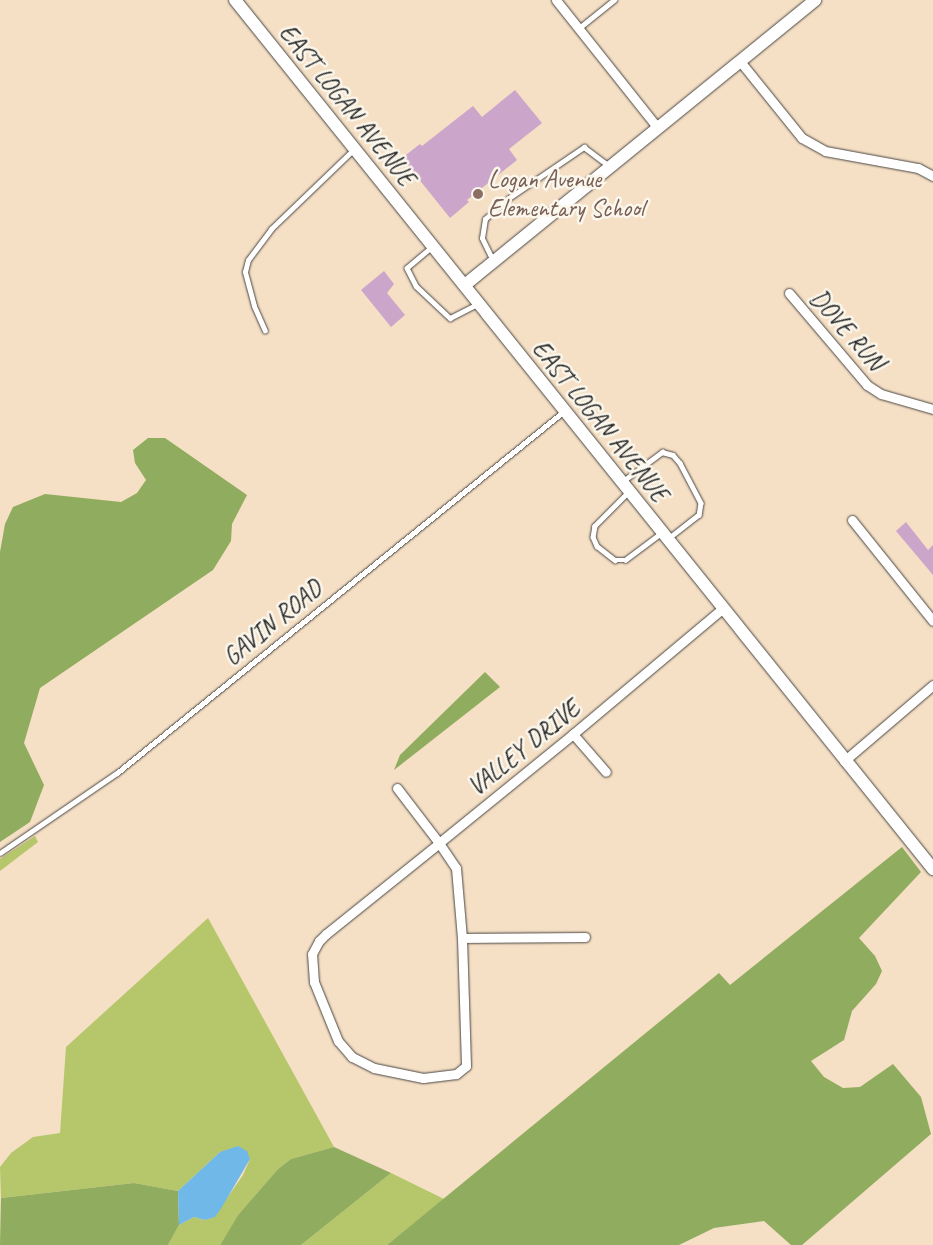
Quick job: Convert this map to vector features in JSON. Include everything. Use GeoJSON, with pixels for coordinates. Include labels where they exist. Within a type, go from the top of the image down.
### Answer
{"type":"FeatureCollection","features":[{"type":"Feature","properties":{"kind":"street","name":"EAST LOGAN AVENUE"},"geometry":{"type":"LineString","coordinates":[[235,0],[353,150],[432,247],[466,284],[478,303],[624,488],[933,869]]}},
{"type":"Feature","properties":{"kind":"street"},"geometry":{"type":"LineString","coordinates":[[556,0],[657,127]]}},
{"type":"Feature","properties":{"kind":"street"},"geometry":{"type":"LineString","coordinates":[[466,284],[815,0]]}},
{"type":"Feature","properties":{"kind":"street"},"geometry":{"type":"LineString","coordinates":[[739,60],[802,138],[825,151],[918,168],[933,176]]}},
{"type":"Feature","properties":{"kind":"street","name":"DOVE RUN"},"geometry":{"type":"LineString","coordinates":[[789,293],[867,386],[881,394],[933,409]]}},
{"type":"Feature","properties":{"kind":"street"},"geometry":{"type":"LineString","coordinates":[[852,520],[933,621]]}},
{"type":"Feature","properties":{"kind":"street","name":"VALLEY DRIVE"},"geometry":{"type":"LineString","coordinates":[[462,938],[466,1066],[456,1074],[423,1078],[374,1068],[352,1057],[338,1041],[320,1001],[312,954],[318,941],[573,734],[722,609]]}},
{"type":"Feature","properties":{"kind":"street"},"geometry":{"type":"LineString","coordinates":[[844,761],[933,685]]}},
{"type":"Feature","properties":{"kind":"street"},"geometry":{"type":"LineString","coordinates":[[573,734],[606,772]]}},
{"type":"Feature","properties":{"kind":"street"},"geometry":{"type":"LineString","coordinates":[[397,788],[456,868],[462,938],[585,937]]}},
{"type":"Feature","properties":{"kind":"lane"},"geometry":{"type":"LineString","coordinates":[[579,28],[614,0]]}},
{"type":"Feature","properties":{"kind":"lane"},"geometry":{"type":"LineString","coordinates":[[494,261],[482,238],[485,219],[509,198],[584,147],[612,167]]}},
{"type":"Feature","properties":{"kind":"lane"},"geometry":{"type":"LineString","coordinates":[[266,331],[252,298],[246,272],[248,260],[271,230],[353,150]]}},
{"type":"Feature","properties":{"kind":"lane"},"geometry":{"type":"LineString","coordinates":[[432,247],[406,268],[416,286],[450,318],[478,303]]}},
{"type":"Feature","properties":{"kind":"lane","name":"GAVIN ROAD"},"geometry":{"type":"LineString","coordinates":[[0,853],[116,773],[563,412]]}},
{"type":"Feature","properties":{"kind":"lane"},"geometry":{"type":"LineString","coordinates":[[662,452],[673,455],[680,463],[701,503],[699,515],[625,560],[616,560],[597,546],[593,537],[595,526],[624,488],[662,452]]}},
{"type":"Feature","properties":{"kind":"green space"},"geometry":{"type":"Polygon","coordinates":[[[148,438],[165,438],[247,495],[232,524],[231,541],[213,570],[40,688],[24,743],[44,785],[30,822],[0,842],[0,552],[5,524],[13,507],[45,494],[121,502],[137,493],[146,480],[135,463],[133,450],[148,438]]]}},
{"type":"Feature","properties":{"kind":"green space"},"geometry":{"type":"Polygon","coordinates":[[[485,672],[500,687],[394,770],[400,755],[485,672]]]}},
{"type":"Feature","properties":{"kind":"green space"},"geometry":{"type":"Polygon","coordinates":[[[35,836],[38,842],[0,871],[0,859],[35,836]]]}},
{"type":"Feature","properties":{"kind":"green space"},"geometry":{"type":"Polygon","coordinates":[[[902,847],[921,872],[859,938],[875,956],[882,971],[876,984],[852,1011],[844,1040],[811,1061],[824,1077],[843,1088],[860,1087],[893,1064],[921,1097],[931,1134],[802,1245],[791,1245],[764,1221],[714,1228],[679,1245],[387,1245],[719,973],[730,985],[902,847]]]}},
{"type":"Feature","properties":{"kind":"green space"},"geometry":{"type":"Polygon","coordinates":[[[208,918],[334,1147],[291,1159],[278,1169],[238,1215],[220,1245],[168,1245],[179,1225],[194,1217],[205,1220],[214,1217],[243,1175],[250,1159],[220,1152],[178,1191],[134,1183],[1,1198],[0,1167],[11,1153],[33,1137],[60,1133],[66,1047],[208,918]]]}},
{"type":"Feature","properties":{"kind":"green space"},"geometry":{"type":"Polygon","coordinates":[[[334,1147],[391,1173],[301,1245],[220,1245],[238,1215],[278,1169],[291,1159],[334,1147]]]}},
{"type":"Feature","properties":{"kind":"green space"},"geometry":{"type":"Polygon","coordinates":[[[391,1173],[444,1199],[387,1245],[301,1245],[391,1173]]]}},
{"type":"Feature","properties":{"kind":"green space"},"geometry":{"type":"Polygon","coordinates":[[[134,1183],[178,1191],[179,1225],[168,1245],[0,1245],[1,1198],[134,1183]]]}},
{"type":"Feature","properties":{"kind":"water"},"geometry":{"type":"Polygon","coordinates":[[[238,1146],[247,1151],[250,1159],[215,1217],[205,1220],[194,1217],[179,1225],[178,1191],[220,1152],[238,1146]]]}},
{"type":"Feature","properties":{"kind":"building"},"geometry":{"type":"Polygon","coordinates":[[[515,90],[542,123],[509,149],[517,160],[467,200],[469,202],[450,218],[402,158],[420,144],[422,146],[473,106],[482,117],[515,90]]]}},
{"type":"Feature","properties":{"kind":"building"},"geometry":{"type":"Polygon","coordinates":[[[384,271],[394,284],[387,293],[405,315],[391,327],[361,290],[384,271]]]}},
{"type":"Feature","properties":{"kind":"building"},"geometry":{"type":"Polygon","coordinates":[[[906,522],[928,550],[933,545],[933,575],[896,531],[906,522]]]}},
{"type":"Feature","properties":{"kind":"place","name":"Logan Avenue Elementary School"},"geometry":{"type":"Point","coordinates":[478,194]}}]}
